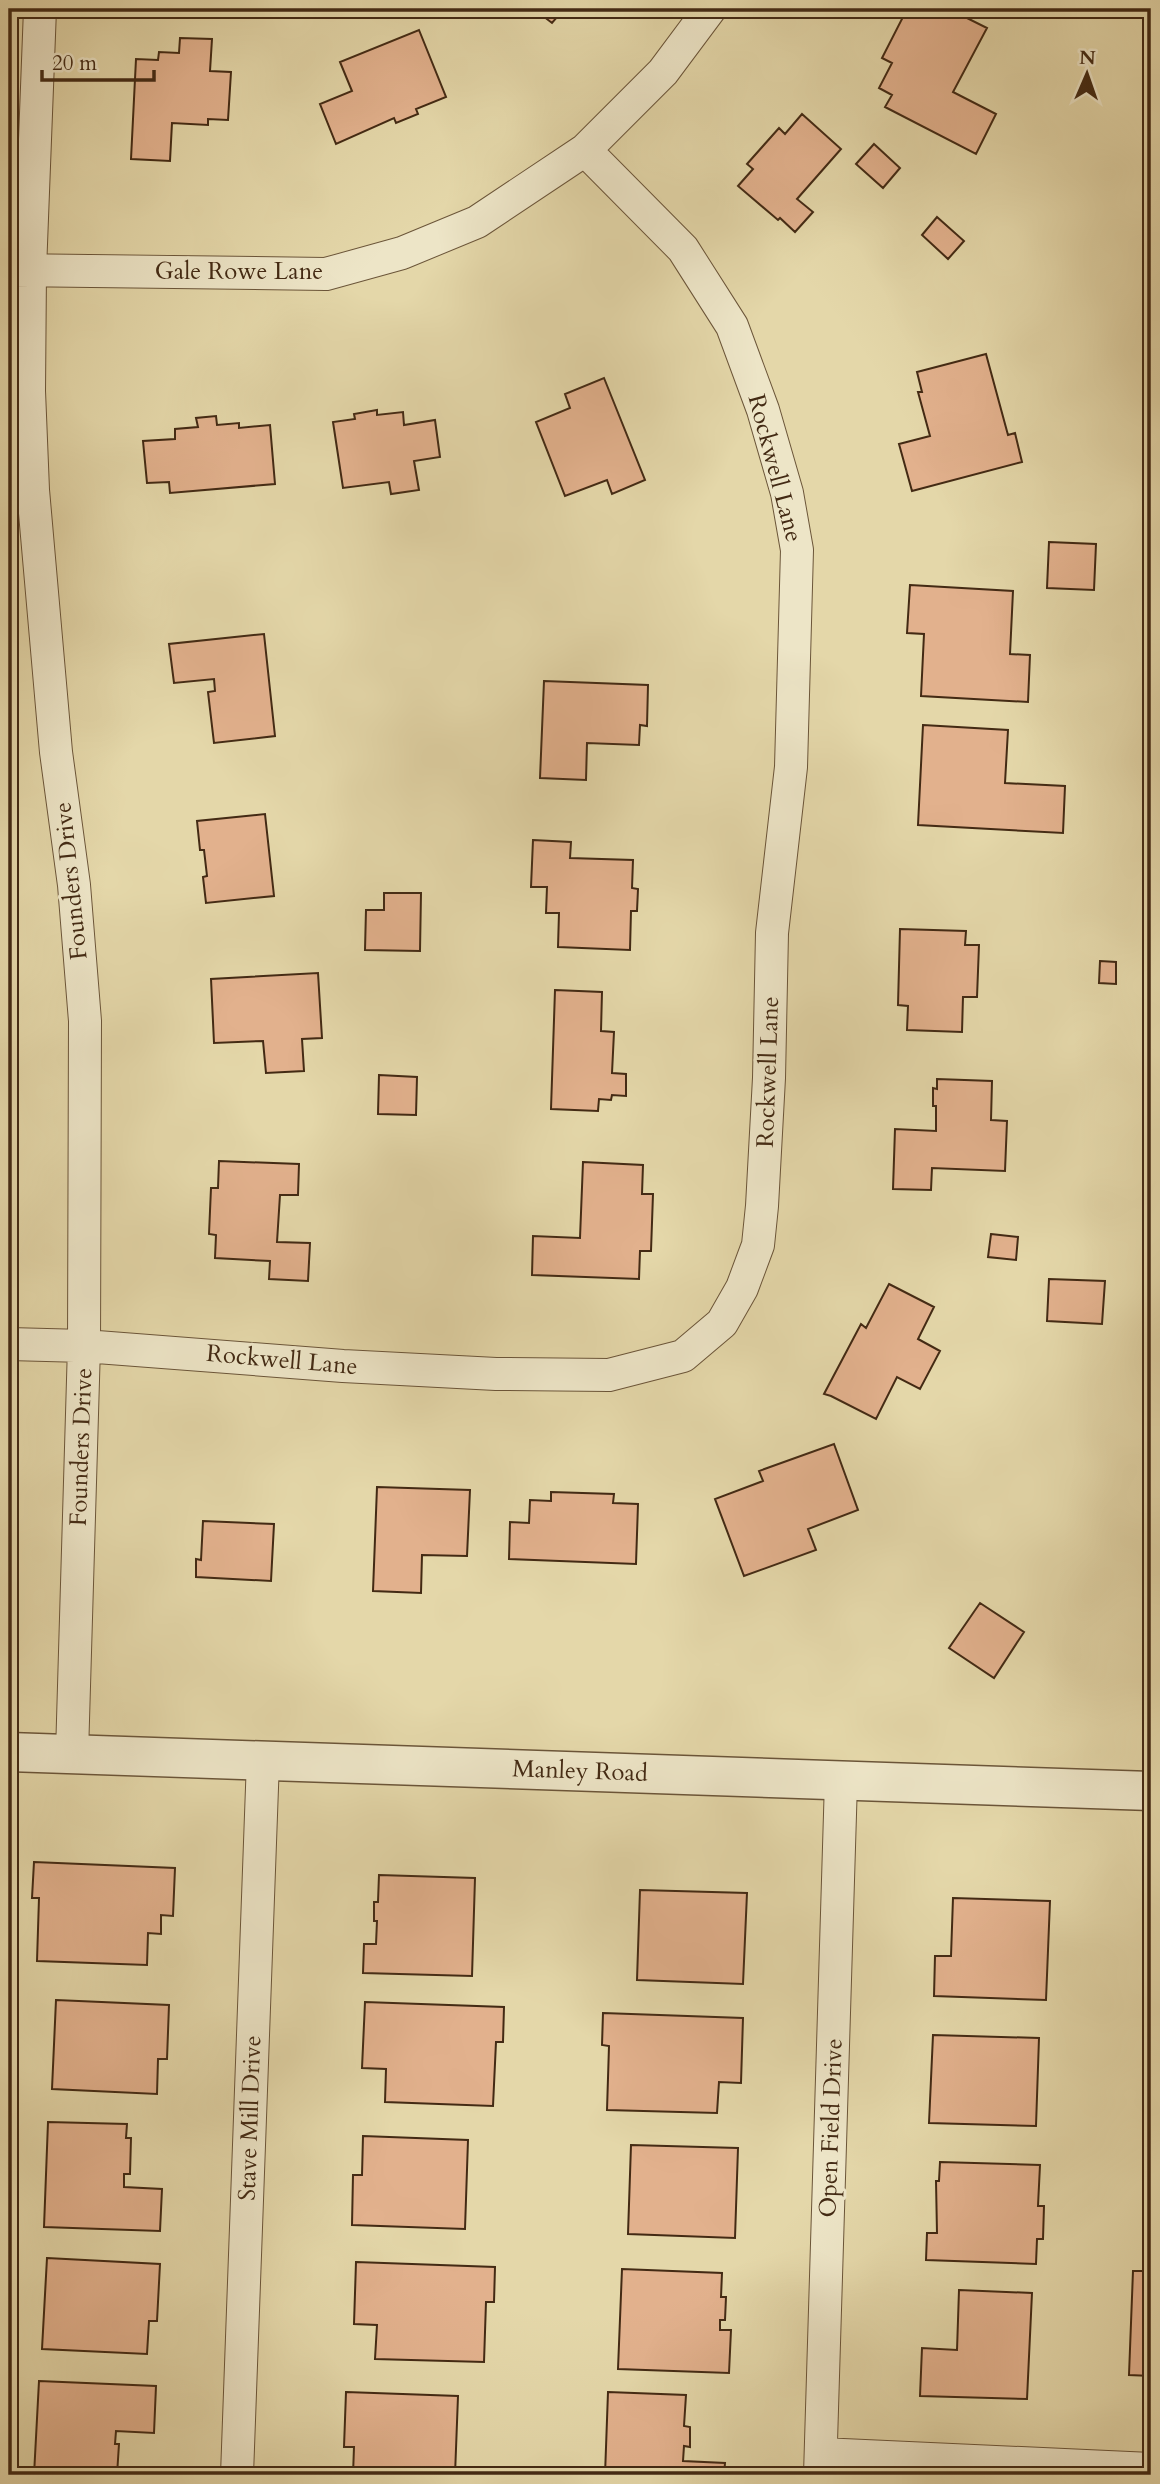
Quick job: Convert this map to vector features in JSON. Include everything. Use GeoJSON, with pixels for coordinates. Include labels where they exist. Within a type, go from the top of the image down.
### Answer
{"type":"FeatureCollection","features":[{"type":"Feature","properties":{"kind":"street","name":"Founders Drive"},"geometry":{"type":"LineString","coordinates":[[40,9],[19,270],[29,391],[33,490],[56,752],[74,885],[85,1021],[84,1346],[72,1754]]}},
{"type":"Feature","properties":{"kind":"street","name":"Gale Rowe Lane"},"geometry":{"type":"LineString","coordinates":[[19,270],[326,274],[402,253],[477,222],[585,150],[663,72],[710,9]]}},
{"type":"Feature","properties":{"kind":"street","name":"Rockwell Lane"},"geometry":{"type":"LineString","coordinates":[[9,1344],[84,1346],[482,1374],[609,1375],[683,1356],[722,1323],[742,1288],[758,1245],[762,1206],[769,1078],[772,933],[791,767],[797,550],[787,493],[763,410],[733,326],[682,249],[585,150]]}},
{"type":"Feature","properties":{"kind":"street","name":"Manley Road"},"geometry":{"type":"LineString","coordinates":[[9,1752],[1151,1791]]}},
{"type":"Feature","properties":{"kind":"street","name":"Stave Mill Drive"},"geometry":{"type":"LineString","coordinates":[[237,2475],[263,1760]]}},
{"type":"Feature","properties":{"kind":"street","name":"Open Field Drive"},"geometry":{"type":"LineString","coordinates":[[821,2465],[841,1781]]}},
{"type":"Feature","properties":{"kind":"street"},"geometry":{"type":"LineString","coordinates":[[821,2465],[1151,2469]]}},
{"type":"Feature","properties":{"kind":"building"},"geometry":{"type":"Polygon","coordinates":[[[534,9],[564,9],[552,23],[534,9]]]}},
{"type":"Feature","properties":{"kind":"building"},"geometry":{"type":"Polygon","coordinates":[[[920,9],[949,9],[987,28],[953,92],[996,114],[976,154],[885,107],[892,95],[879,88],[892,63],[882,58],[906,11],[916,16],[920,9]]]}},
{"type":"Feature","properties":{"kind":"building"},"geometry":{"type":"Polygon","coordinates":[[[419,30],[446,97],[416,109],[418,114],[396,123],[394,118],[336,144],[320,104],[352,91],[340,62],[419,30]]]}},
{"type":"Feature","properties":{"kind":"building"},"geometry":{"type":"Polygon","coordinates":[[[180,38],[212,39],[210,71],[231,72],[228,120],[208,119],[208,125],[172,123],[170,161],[131,159],[136,59],[158,60],[159,52],[179,53],[180,38]]]}},
{"type":"Feature","properties":{"kind":"building"},"geometry":{"type":"Polygon","coordinates":[[[802,114],[841,149],[797,199],[813,212],[795,232],[738,186],[753,169],[747,164],[779,128],[785,134],[802,114]]]}},
{"type":"Feature","properties":{"kind":"building"},"geometry":{"type":"Polygon","coordinates":[[[874,144],[900,168],[883,188],[856,164],[874,144]]]}},
{"type":"Feature","properties":{"kind":"building"},"geometry":{"type":"Polygon","coordinates":[[[937,217],[964,241],[948,259],[922,235],[937,217]]]}},
{"type":"Feature","properties":{"kind":"building"},"geometry":{"type":"Polygon","coordinates":[[[986,354],[1008,435],[1015,433],[1022,462],[912,491],[899,444],[930,436],[918,392],[922,392],[917,372],[986,354]]]}},
{"type":"Feature","properties":{"kind":"building"},"geometry":{"type":"Polygon","coordinates":[[[604,378],[645,480],[612,494],[607,480],[565,496],[536,422],[570,408],[565,394],[604,378]]]}},
{"type":"Feature","properties":{"kind":"building"},"geometry":{"type":"Polygon","coordinates":[[[377,410],[377,415],[403,412],[404,425],[435,420],[440,457],[414,461],[419,490],[391,494],[389,482],[343,488],[333,422],[355,419],[354,414],[377,410]]]}},
{"type":"Feature","properties":{"kind":"building"},"geometry":{"type":"Polygon","coordinates":[[[216,416],[217,425],[239,423],[239,428],[270,425],[275,484],[170,493],[169,482],[147,483],[143,441],[175,439],[175,429],[198,427],[196,418],[216,416]]]}},
{"type":"Feature","properties":{"kind":"building"},"geometry":{"type":"Polygon","coordinates":[[[1049,542],[1096,544],[1094,590],[1047,588],[1049,542]]]}},
{"type":"Feature","properties":{"kind":"building"},"geometry":{"type":"Polygon","coordinates":[[[910,585],[1013,591],[1010,654],[1030,655],[1028,702],[921,696],[924,634],[907,633],[910,585]]]}},
{"type":"Feature","properties":{"kind":"building"},"geometry":{"type":"Polygon","coordinates":[[[264,634],[275,736],[214,743],[208,692],[215,691],[214,679],[174,683],[169,644],[264,634]]]}},
{"type":"Feature","properties":{"kind":"building"},"geometry":{"type":"Polygon","coordinates":[[[544,681],[648,685],[647,726],[640,725],[639,745],[587,743],[586,780],[540,778],[544,681]]]}},
{"type":"Feature","properties":{"kind":"building"},"geometry":{"type":"Polygon","coordinates":[[[923,725],[1008,730],[1005,783],[1065,786],[1063,833],[918,825],[923,725]]]}},
{"type":"Feature","properties":{"kind":"building"},"geometry":{"type":"Polygon","coordinates":[[[265,814],[274,896],[206,903],[203,877],[207,876],[204,850],[200,850],[197,821],[265,814]]]}},
{"type":"Feature","properties":{"kind":"building"},"geometry":{"type":"Polygon","coordinates":[[[533,840],[571,842],[570,858],[633,860],[632,888],[638,889],[637,911],[631,911],[630,950],[558,947],[559,913],[546,913],[547,887],[531,887],[533,840]]]}},
{"type":"Feature","properties":{"kind":"building"},"geometry":{"type":"Polygon","coordinates":[[[384,893],[421,893],[420,951],[365,950],[366,910],[384,910],[384,893]]]}},
{"type":"Feature","properties":{"kind":"building"},"geometry":{"type":"Polygon","coordinates":[[[900,929],[966,931],[965,945],[979,945],[977,997],[963,997],[962,1032],[907,1030],[908,1006],[898,1005],[900,929]]]}},
{"type":"Feature","properties":{"kind":"building"},"geometry":{"type":"Polygon","coordinates":[[[1100,961],[1116,962],[1116,984],[1099,983],[1100,961]]]}},
{"type":"Feature","properties":{"kind":"building"},"geometry":{"type":"Polygon","coordinates":[[[318,973],[322,1038],[302,1039],[304,1071],[266,1073],[263,1041],[214,1043],[211,979],[318,973]]]}},
{"type":"Feature","properties":{"kind":"building"},"geometry":{"type":"Polygon","coordinates":[[[555,990],[602,992],[601,1031],[614,1032],[612,1073],[626,1074],[626,1096],[612,1095],[611,1100],[599,1099],[598,1111],[551,1109],[555,990]]]}},
{"type":"Feature","properties":{"kind":"building"},"geometry":{"type":"Polygon","coordinates":[[[379,1075],[417,1077],[416,1115],[378,1114],[379,1075]]]}},
{"type":"Feature","properties":{"kind":"building"},"geometry":{"type":"Polygon","coordinates":[[[937,1079],[992,1081],[991,1120],[1007,1121],[1005,1171],[932,1168],[931,1190],[893,1189],[895,1129],[936,1131],[933,1088],[937,1089],[937,1079]]]}},
{"type":"Feature","properties":{"kind":"building"},"geometry":{"type":"Polygon","coordinates":[[[219,1161],[299,1164],[298,1195],[280,1195],[277,1242],[310,1243],[308,1281],[269,1279],[270,1261],[215,1258],[216,1235],[209,1234],[211,1188],[218,1188],[219,1161]]]}},
{"type":"Feature","properties":{"kind":"building"},"geometry":{"type":"Polygon","coordinates":[[[583,1162],[643,1165],[642,1194],[653,1194],[651,1251],[640,1251],[639,1279],[532,1275],[533,1236],[580,1238],[583,1162]]]}},
{"type":"Feature","properties":{"kind":"building"},"geometry":{"type":"Polygon","coordinates":[[[991,1234],[1018,1237],[1016,1260],[988,1257],[991,1234]]]}},
{"type":"Feature","properties":{"kind":"building"},"geometry":{"type":"Polygon","coordinates":[[[1049,1279],[1105,1281],[1102,1324],[1047,1321],[1049,1279]]]}},
{"type":"Feature","properties":{"kind":"building"},"geometry":{"type":"Polygon","coordinates":[[[889,1284],[934,1307],[918,1339],[940,1351],[920,1389],[897,1377],[876,1419],[824,1394],[861,1324],[866,1328],[889,1284]]]}},
{"type":"Feature","properties":{"kind":"building"},"geometry":{"type":"Polygon","coordinates":[[[834,1444],[858,1510],[808,1529],[816,1550],[744,1576],[715,1499],[763,1481],[759,1471],[834,1444]]]}},
{"type":"Feature","properties":{"kind":"building"},"geometry":{"type":"Polygon","coordinates":[[[377,1487],[470,1490],[467,1556],[422,1555],[421,1593],[373,1591],[377,1487]]]}},
{"type":"Feature","properties":{"kind":"building"},"geometry":{"type":"Polygon","coordinates":[[[551,1492],[614,1494],[613,1503],[638,1504],[636,1564],[509,1559],[510,1522],[529,1523],[530,1500],[551,1501],[551,1492]]]}},
{"type":"Feature","properties":{"kind":"building"},"geometry":{"type":"Polygon","coordinates":[[[203,1521],[274,1524],[271,1581],[196,1577],[196,1559],[201,1560],[203,1521]]]}},
{"type":"Feature","properties":{"kind":"building"},"geometry":{"type":"Polygon","coordinates":[[[980,1603],[1024,1632],[994,1678],[949,1648],[980,1603]]]}},
{"type":"Feature","properties":{"kind":"building"},"geometry":{"type":"Polygon","coordinates":[[[34,1862],[175,1868],[173,1916],[161,1915],[161,1934],[148,1933],[147,1965],[37,1961],[39,1898],[32,1898],[34,1862]]]}},
{"type":"Feature","properties":{"kind":"building"},"geometry":{"type":"Polygon","coordinates":[[[379,1875],[475,1878],[472,1976],[363,1973],[364,1944],[376,1944],[374,1902],[378,1902],[379,1875]]]}},
{"type":"Feature","properties":{"kind":"building"},"geometry":{"type":"Polygon","coordinates":[[[640,1890],[747,1893],[743,1984],[637,1980],[640,1890]]]}},
{"type":"Feature","properties":{"kind":"building"},"geometry":{"type":"Polygon","coordinates":[[[953,1898],[1050,1901],[1046,2000],[934,1996],[935,1956],[951,1956],[953,1898]]]}},
{"type":"Feature","properties":{"kind":"building"},"geometry":{"type":"Polygon","coordinates":[[[56,2000],[169,2005],[167,2059],[158,2059],[157,2094],[52,2089],[56,2000]]]}},
{"type":"Feature","properties":{"kind":"building"},"geometry":{"type":"Polygon","coordinates":[[[365,2002],[504,2007],[503,2042],[496,2042],[493,2106],[385,2102],[386,2069],[362,2068],[365,2002]]]}},
{"type":"Feature","properties":{"kind":"building"},"geometry":{"type":"Polygon","coordinates":[[[603,2013],[743,2018],[741,2083],[719,2082],[717,2113],[607,2110],[609,2046],[602,2045],[603,2013]]]}},
{"type":"Feature","properties":{"kind":"building"},"geometry":{"type":"Polygon","coordinates":[[[933,2035],[1039,2038],[1036,2126],[929,2123],[933,2035]]]}},
{"type":"Feature","properties":{"kind":"building"},"geometry":{"type":"Polygon","coordinates":[[[48,2122],[127,2124],[126,2138],[131,2138],[130,2174],[124,2174],[124,2187],[162,2189],[160,2231],[44,2227],[48,2122]]]}},
{"type":"Feature","properties":{"kind":"building"},"geometry":{"type":"Polygon","coordinates":[[[363,2136],[468,2140],[465,2229],[352,2225],[353,2175],[362,2175],[363,2136]]]}},
{"type":"Feature","properties":{"kind":"building"},"geometry":{"type":"Polygon","coordinates":[[[631,2145],[738,2148],[735,2238],[628,2234],[631,2145]]]}},
{"type":"Feature","properties":{"kind":"building"},"geometry":{"type":"Polygon","coordinates":[[[940,2162],[1040,2165],[1038,2206],[1044,2206],[1043,2239],[1037,2239],[1036,2264],[926,2260],[927,2233],[937,2233],[936,2181],[939,2181],[940,2162]]]}},
{"type":"Feature","properties":{"kind":"building"},"geometry":{"type":"Polygon","coordinates":[[[47,2258],[160,2264],[157,2321],[149,2321],[147,2354],[42,2349],[47,2258]]]}},
{"type":"Feature","properties":{"kind":"building"},"geometry":{"type":"Polygon","coordinates":[[[356,2262],[495,2267],[494,2302],[486,2302],[484,2362],[375,2359],[377,2325],[354,2324],[356,2262]]]}},
{"type":"Feature","properties":{"kind":"building"},"geometry":{"type":"Polygon","coordinates":[[[622,2269],[722,2273],[721,2297],[726,2297],[725,2320],[720,2320],[720,2330],[731,2330],[729,2373],[618,2369],[622,2269]]]}},
{"type":"Feature","properties":{"kind":"building"},"geometry":{"type":"Polygon","coordinates":[[[1133,2271],[1151,2271],[1151,2376],[1129,2375],[1133,2271]]]}},
{"type":"Feature","properties":{"kind":"building"},"geometry":{"type":"Polygon","coordinates":[[[959,2290],[1032,2293],[1027,2399],[920,2396],[922,2348],[957,2350],[959,2290]]]}},
{"type":"Feature","properties":{"kind":"building"},"geometry":{"type":"Polygon","coordinates":[[[39,2381],[156,2386],[154,2433],[116,2431],[115,2444],[119,2444],[117,2475],[34,2475],[39,2381]]]}},
{"type":"Feature","properties":{"kind":"building"},"geometry":{"type":"Polygon","coordinates":[[[346,2392],[458,2396],[455,2475],[353,2475],[354,2447],[344,2447],[346,2392]]]}},
{"type":"Feature","properties":{"kind":"building"},"geometry":{"type":"Polygon","coordinates":[[[608,2392],[686,2395],[684,2426],[690,2427],[690,2447],[684,2446],[683,2461],[725,2463],[724,2475],[605,2475],[608,2392]]]}}]}
